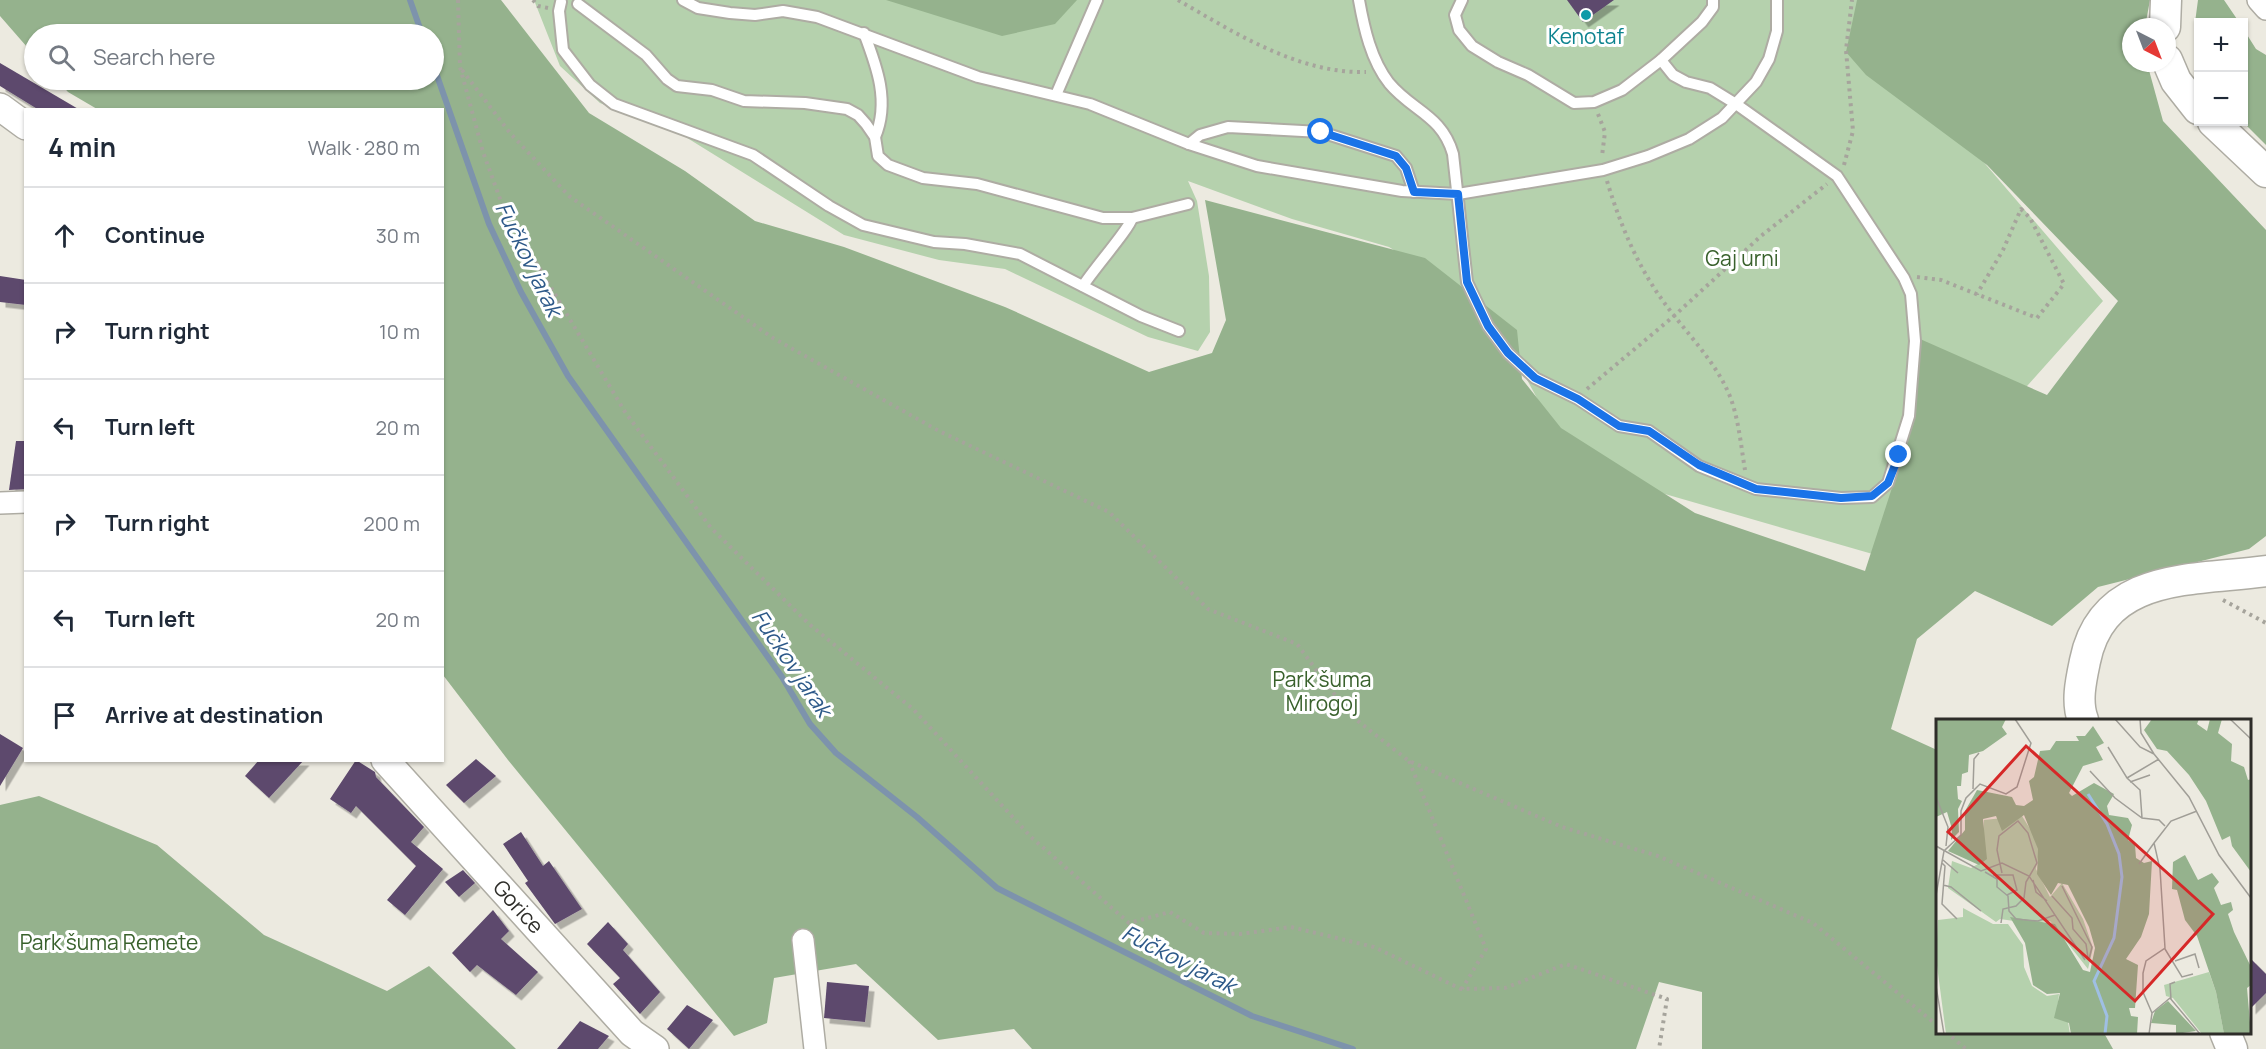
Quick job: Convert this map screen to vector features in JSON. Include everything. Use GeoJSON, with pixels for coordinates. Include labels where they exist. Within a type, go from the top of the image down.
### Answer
{"type":"FeatureCollection","features":[{"type":"Feature","properties":{"kind":"main road"},"geometry":{"type":"LineString","coordinates":[[2165,18],[2166,0]]}},
{"type":"Feature","properties":{"kind":"main road"},"geometry":{"type":"LineString","coordinates":[[2172,72],[2176,81],[2194,103]]}},
{"type":"Feature","properties":{"kind":"main road"},"geometry":{"type":"LineString","coordinates":[[2216,126],[2266,172]]}},
{"type":"Feature","properties":{"kind":"main road"},"geometry":{"type":"LineString","coordinates":[[2083,719],[2080,686],[2085,657],[2096,630],[2114,608],[2134,593],[2178,579],[2266,571]]}},
{"type":"Feature","properties":{"kind":"main road"},"geometry":{"type":"LineString","coordinates":[[2226,1034],[2232,1049]]}},
{"type":"Feature","properties":{"kind":"street"},"geometry":{"type":"LineString","coordinates":[[2258,0],[2266,9]]}},
{"type":"Feature","properties":{"kind":"street"},"geometry":{"type":"LineString","coordinates":[[0,107],[24,125]]}},
{"type":"Feature","properties":{"kind":"street"},"geometry":{"type":"LineString","coordinates":[[0,503],[24,502]]}},
{"type":"Feature","properties":{"kind":"street","name":"Gorice"},"geometry":{"type":"LineString","coordinates":[[387,762],[632,1033],[655,1049]]}},
{"type":"Feature","properties":{"kind":"street"},"geometry":{"type":"LineString","coordinates":[[803,940],[815,1049]]}},
{"type":"Feature","properties":{"kind":"lane"},"geometry":{"type":"LineString","coordinates":[[683,0],[698,8],[730,14],[755,15],[783,11],[817,16],[978,77],[1090,104],[1189,144],[1257,166],[1317,178],[1414,192],[1458,194],[1603,170],[1648,156],[1689,139],[1722,118],[1756,82],[1769,59],[1777,31],[1777,0]]}},
{"type":"Feature","properties":{"kind":"lane"},"geometry":{"type":"LineString","coordinates":[[1056,95],[1097,0]]}},
{"type":"Feature","properties":{"kind":"lane"},"geometry":{"type":"LineString","coordinates":[[1359,0],[1372,53],[1389,83],[1448,136],[1458,194],[1467,282],[1488,326],[1508,353],[1535,378],[1578,399],[1619,426],[1649,431],[1699,465],[1747,486],[1776,492],[1841,498],[1872,496],[1888,483],[1909,416],[1915,341],[1911,294],[1904,278],[1837,176],[1736,104],[1710,88],[1686,82],[1673,75],[1661,60]]}},
{"type":"Feature","properties":{"kind":"lane"},"geometry":{"type":"LineString","coordinates":[[1462,0],[1455,15],[1460,30],[1472,46],[1574,103],[1594,102],[1622,90],[1661,60],[1702,22],[1713,7],[1713,0]]}},
{"type":"Feature","properties":{"kind":"lane"},"geometry":{"type":"LineString","coordinates":[[875,137],[858,115],[847,109],[805,103],[744,100],[712,90],[677,86],[667,79],[646,55],[580,2],[570,5],[560,1],[563,50],[590,85],[614,104],[753,155],[829,206],[863,225],[934,242],[975,245],[1020,254],[1141,316],[1179,331]]}},
{"type":"Feature","properties":{"kind":"lane"},"geometry":{"type":"LineString","coordinates":[[864,33],[881,81],[883,103],[875,137],[878,156],[888,165],[923,178],[977,184],[1103,218],[1132,218],[1188,204]]}},
{"type":"Feature","properties":{"kind":"lane"},"geometry":{"type":"LineString","coordinates":[[1189,144],[1200,135],[1228,127],[1321,132],[1396,156],[1406,168],[1414,192]]}},
{"type":"Feature","properties":{"kind":"lane"},"geometry":{"type":"LineString","coordinates":[[1083,286],[1112,244],[1131,225],[1132,218]]}},
{"type":"Feature","properties":{"kind":"path"},"geometry":{"type":"LineString","coordinates":[[458,0],[460,67],[483,152],[503,207],[625,412],[711,528],[809,624],[913,709],[1031,837],[1129,923],[1170,912],[1204,933],[1240,934],[1292,927],[1374,946],[1461,989],[1505,988],[1566,964],[1667,999],[1659,1049]]}},
{"type":"Feature","properties":{"kind":"path"},"geometry":{"type":"LineString","coordinates":[[1178,0],[1220,24],[1291,58],[1357,73],[1382,70]]}},
{"type":"Feature","properties":{"kind":"path"},"geometry":{"type":"LineString","coordinates":[[1578,399],[1593,382],[1674,316],[1761,236],[1837,176],[1846,161],[1853,131],[1846,50],[1852,0]]}},
{"type":"Feature","properties":{"kind":"path"},"geometry":{"type":"LineString","coordinates":[[460,67],[510,134],[569,196],[773,338],[939,431],[1110,512],[1208,609],[1297,644],[1349,714],[1409,761],[1562,827],[1658,856],[1813,923],[1936,1024]]}},
{"type":"Feature","properties":{"kind":"path"},"geometry":{"type":"LineString","coordinates":[[1594,102],[1605,132],[1603,170],[1633,254],[1674,316],[1721,378],[1731,398],[1739,426],[1747,486]]}},
{"type":"Feature","properties":{"kind":"path"},"geometry":{"type":"LineString","coordinates":[[1904,278],[1922,277],[1941,280],[2037,318],[2064,284],[2030,218],[2021,209],[2003,250],[1977,294]]}},
{"type":"Feature","properties":{"kind":"path"},"geometry":{"type":"LineString","coordinates":[[2214,596],[2266,623]]}},
{"type":"Feature","properties":{"kind":"path"},"geometry":{"type":"LineString","coordinates":[[1409,761],[1486,949],[1461,989]]}},
{"type":"Feature","properties":{"kind":"path"},"geometry":{"type":"LineString","coordinates":[[1948,1034],[1966,1049]]}},
{"type":"Feature","properties":{"kind":"green space","name":"Park šuma Mirogoj"},"geometry":{"type":"Polygon","coordinates":[[[0,0],[501,0],[589,113],[685,171],[755,221],[844,247],[1005,307],[1149,372],[1212,353],[1226,320],[1205,200],[1425,258],[1517,330],[1522,379],[1561,428],[1695,513],[1865,571],[1915,417],[1911,335],[2047,395],[2118,301],[1987,165],[1866,75],[1846,52],[1857,0],[2150,0],[2147,18],[2122,18],[2122,72],[2149,72],[2163,121],[2266,230],[2266,536],[2249,549],[2098,587],[2052,626],[1975,591],[1917,639],[1891,729],[1936,750],[1936,1034],[2105,1034],[2113,1049],[1702,1049],[1702,992],[1659,982],[1636,1049],[1032,1049],[1014,1029],[938,1040],[856,964],[774,978],[767,1023],[734,1036],[508,760],[444,676],[444,108],[95,108],[66,90],[444,90],[444,24],[24,24],[24,44],[0,16],[0,0]]]}},
{"type":"Feature","properties":{"kind":"green space","name":"Gaj urni"},"geometry":{"type":"Polygon","coordinates":[[[534,0],[1865,0],[1860,18],[2103,301],[1876,555],[1575,468],[1501,332],[1457,289],[1389,247],[1292,219],[1188,181],[1197,201],[1209,276],[1210,332],[1198,351],[1148,337],[1005,269],[939,260],[844,235],[684,136],[600,103],[560,66],[534,0]]]}},
{"type":"Feature","properties":{"kind":"green space"},"geometry":{"type":"Polygon","coordinates":[[[886,0],[1077,0],[1055,24],[1002,36],[886,0]]]}},
{"type":"Feature","properties":{"kind":"green space"},"geometry":{"type":"Polygon","coordinates":[[[2198,0],[2224,0],[2236,18],[2196,18],[2198,0]]]}},
{"type":"Feature","properties":{"kind":"green space"},"geometry":{"type":"Polygon","coordinates":[[[2248,36],[2256,49],[2266,55],[2266,145],[2247,126],[2248,36]]]}},
{"type":"Feature","properties":{"kind":"green space","name":"Park šuma Remete"},"geometry":{"type":"Polygon","coordinates":[[[39,796],[157,845],[264,935],[387,991],[429,966],[516,1049],[0,1049],[0,805],[39,796]]]}},
{"type":"Feature","properties":{"kind":"building","name":"Kenotaf"},"geometry":{"type":"Polygon","coordinates":[[[1567,0],[1614,0],[1583,22],[1567,0]]]}},
{"type":"Feature","properties":{"kind":"building"},"geometry":{"type":"Polygon","coordinates":[[[0,63],[24,77],[24,90],[46,90],[77,108],[36,108],[0,86],[0,63]]]}},
{"type":"Feature","properties":{"kind":"building"},"geometry":{"type":"Polygon","coordinates":[[[0,276],[24,280],[24,305],[0,302],[0,276]]]}},
{"type":"Feature","properties":{"kind":"building"},"geometry":{"type":"Polygon","coordinates":[[[16,441],[24,441],[24,489],[9,490],[16,441]]]}},
{"type":"Feature","properties":{"kind":"building"},"geometry":{"type":"Polygon","coordinates":[[[0,734],[23,748],[0,786],[0,734]]]}},
{"type":"Feature","properties":{"kind":"building"},"geometry":{"type":"Polygon","coordinates":[[[476,759],[496,776],[464,803],[446,785],[476,759]]]}},
{"type":"Feature","properties":{"kind":"building"},"geometry":{"type":"Polygon","coordinates":[[[257,762],[302,762],[269,798],[245,776],[257,762]]]}},
{"type":"Feature","properties":{"kind":"building"},"geometry":{"type":"Polygon","coordinates":[[[355,762],[359,762],[375,772],[376,777],[424,827],[411,842],[443,869],[405,915],[387,900],[416,866],[356,806],[351,813],[330,799],[355,762]]]}},
{"type":"Feature","properties":{"kind":"building"},"geometry":{"type":"Polygon","coordinates":[[[521,832],[543,866],[549,861],[582,909],[555,924],[525,883],[528,881],[503,844],[521,832]]]}},
{"type":"Feature","properties":{"kind":"building"},"geometry":{"type":"Polygon","coordinates":[[[463,870],[475,883],[459,897],[445,882],[463,870]]]}},
{"type":"Feature","properties":{"kind":"building"},"geometry":{"type":"Polygon","coordinates":[[[493,910],[509,931],[501,939],[538,972],[516,995],[477,965],[470,972],[452,953],[493,910]]]}},
{"type":"Feature","properties":{"kind":"building"},"geometry":{"type":"Polygon","coordinates":[[[608,922],[628,944],[623,950],[660,992],[640,1014],[613,984],[620,978],[587,944],[608,922]]]}},
{"type":"Feature","properties":{"kind":"building"},"geometry":{"type":"Polygon","coordinates":[[[2251,959],[2266,974],[2266,993],[2251,1008],[2251,959]]]}},
{"type":"Feature","properties":{"kind":"building"},"geometry":{"type":"Polygon","coordinates":[[[827,982],[869,986],[865,1022],[824,1018],[827,982]]]}},
{"type":"Feature","properties":{"kind":"building"},"geometry":{"type":"Polygon","coordinates":[[[687,1005],[713,1020],[689,1049],[667,1029],[687,1005]]]}},
{"type":"Feature","properties":{"kind":"building"},"geometry":{"type":"Polygon","coordinates":[[[580,1021],[609,1036],[598,1049],[557,1049],[580,1021]]]}},
{"type":"Feature","properties":{"kind":"waterway","name":"Fučkov jarak"},"geometry":{"type":"LineString","coordinates":[[410,0],[418,24]]}},
{"type":"Feature","properties":{"kind":"waterway","name":"Fučkov jarak"},"geometry":{"type":"LineString","coordinates":[[442,90],[489,224],[521,292],[568,376],[782,677],[810,724],[836,753],[917,817],[997,888],[1252,1016],[1353,1049]]}},
{"type":"Feature","properties":{"kind":"place","name":"Kenotaf"},"geometry":{"type":"Point","coordinates":[1586,15]}},
{"type":"Feature","properties":{"kind":"route"},"geometry":{"type":"LineString","coordinates":[[1321,132],[1396,156],[1406,168],[1414,192],[1458,194],[1462,251],[1467,282],[1488,326],[1508,353],[1535,378],[1578,399],[1619,426],[1649,431],[1673,445],[1699,465],[1725,477],[1756,489],[1787,493],[1841,498],[1872,496],[1888,483],[1899,455]]}}]}
